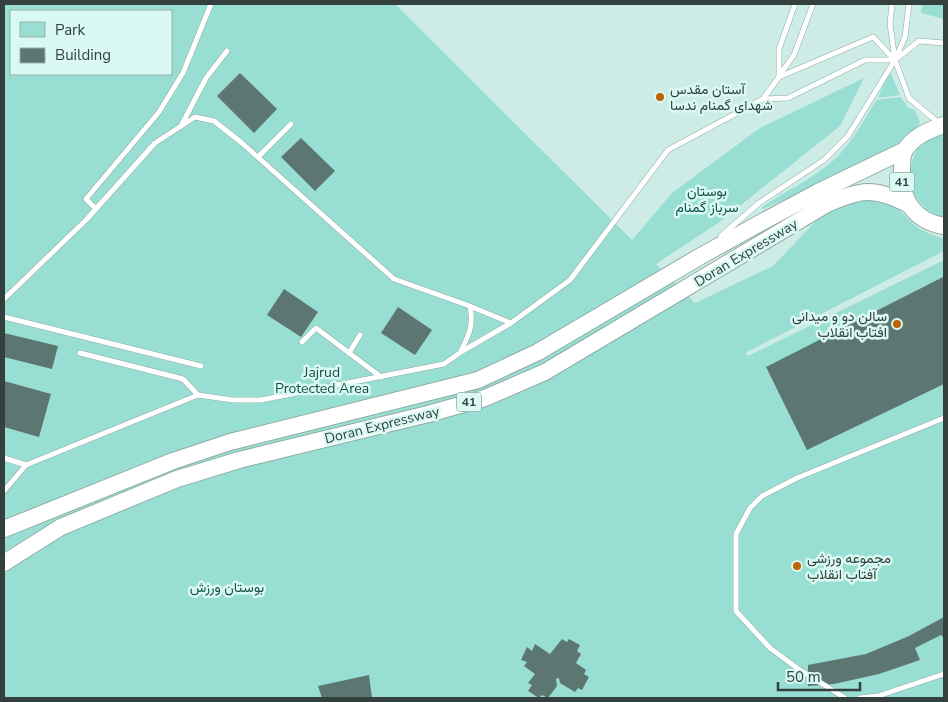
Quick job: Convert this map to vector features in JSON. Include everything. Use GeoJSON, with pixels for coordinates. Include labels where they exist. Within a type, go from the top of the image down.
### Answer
{"type":"FeatureCollection","features":[{"type":"Feature","properties":{"kind":"highway","name":"41"},"geometry":{"type":"LineString","coordinates":[[943,126],[924,134],[905,150],[901,172],[902,186],[908,204],[924,219],[944,226]]}},
{"type":"Feature","properties":{"kind":"highway","name":"Doran Expressway"},"geometry":{"type":"LineString","coordinates":[[4,529],[172,460],[230,442],[478,380],[538,352],[699,257],[818,192],[905,150]]}},
{"type":"Feature","properties":{"kind":"highway","name":"Doran Expressway"},"geometry":{"type":"LineString","coordinates":[[4,563],[61,527],[177,479],[239,460],[428,414],[484,398],[545,372],[819,209],[847,195],[876,192],[886,194],[908,204]]}},
{"type":"Feature","properties":{"kind":"lane"},"geometry":{"type":"LineString","coordinates":[[96,209],[86,199],[159,112],[183,73],[211,4]]}},
{"type":"Feature","properties":{"kind":"lane"},"geometry":{"type":"LineString","coordinates":[[779,77],[779,49],[795,4]]}},
{"type":"Feature","properties":{"kind":"lane"},"geometry":{"type":"LineString","coordinates":[[4,491],[26,465],[198,395],[233,400],[261,400],[381,377],[444,364],[461,352],[486,339],[570,280],[668,150],[763,99],[794,55],[812,4]]}},
{"type":"Feature","properties":{"kind":"lane"},"geometry":{"type":"LineString","coordinates":[[892,4],[890,24],[896,60],[909,98],[943,126]]}},
{"type":"Feature","properties":{"kind":"lane"},"geometry":{"type":"LineString","coordinates":[[699,257],[759,203],[812,169],[836,150],[855,126],[896,60],[905,37],[909,4]]}},
{"type":"Feature","properties":{"kind":"lane"},"geometry":{"type":"LineString","coordinates":[[779,77],[873,38],[896,60]]}},
{"type":"Feature","properties":{"kind":"lane"},"geometry":{"type":"LineString","coordinates":[[763,99],[788,98],[865,60],[896,60],[919,41],[944,43]]}},
{"type":"Feature","properties":{"kind":"lane"},"geometry":{"type":"LineString","coordinates":[[181,126],[206,78],[227,51]]}},
{"type":"Feature","properties":{"kind":"lane"},"geometry":{"type":"LineString","coordinates":[[4,299],[96,209],[155,143],[195,117],[214,121],[258,157],[394,279],[511,323]]}},
{"type":"Feature","properties":{"kind":"lane"},"geometry":{"type":"LineString","coordinates":[[258,157],[291,124]]}},
{"type":"Feature","properties":{"kind":"lane"},"geometry":{"type":"LineString","coordinates":[[461,352],[473,320],[470,306]]}},
{"type":"Feature","properties":{"kind":"lane"},"geometry":{"type":"LineString","coordinates":[[4,317],[201,366]]}},
{"type":"Feature","properties":{"kind":"lane"},"geometry":{"type":"LineString","coordinates":[[302,342],[316,328],[381,377]]}},
{"type":"Feature","properties":{"kind":"lane"},"geometry":{"type":"LineString","coordinates":[[348,353],[360,335]]}},
{"type":"Feature","properties":{"kind":"lane"},"geometry":{"type":"LineString","coordinates":[[80,354],[183,379],[198,395]]}},
{"type":"Feature","properties":{"kind":"lane"},"geometry":{"type":"LineString","coordinates":[[845,698],[770,648],[736,611],[736,534],[750,508],[762,496],[796,478],[944,418]]}},
{"type":"Feature","properties":{"kind":"lane"},"geometry":{"type":"LineString","coordinates":[[4,458],[26,465]]}},
{"type":"Feature","properties":{"kind":"lane"},"geometry":{"type":"LineString","coordinates":[[860,698],[878,696],[944,674]]}},
{"type":"Feature","properties":{"kind":"green space","name":"Jajrud Protected Area"},"geometry":{"type":"Polygon","coordinates":[[[4,4],[395,4],[632,240],[672,193],[760,128],[864,78],[840,126],[721,221],[656,264],[695,303],[773,266],[815,222],[832,211],[852,202],[874,199],[893,205],[919,228],[944,239],[944,251],[745,353],[748,356],[944,260],[944,698],[4,698],[4,4]]]}},
{"type":"Feature","properties":{"kind":"green space"},"geometry":{"type":"Polygon","coordinates":[[[922,4],[944,4],[944,19],[921,13],[922,4]]]}},
{"type":"Feature","properties":{"kind":"green space"},"geometry":{"type":"Polygon","coordinates":[[[890,71],[900,95],[878,98],[890,71]]]}},
{"type":"Feature","properties":{"kind":"green space"},"geometry":{"type":"Polygon","coordinates":[[[901,97],[908,108],[915,110],[920,123],[916,130],[884,153],[763,209],[762,207],[817,173],[834,160],[852,139],[876,100],[901,97]]]}},
{"type":"Feature","properties":{"kind":"green space"},"geometry":{"type":"Polygon","coordinates":[[[944,132],[944,218],[935,215],[921,204],[913,190],[910,172],[912,161],[920,145],[944,132]]]}},
{"type":"Feature","properties":{"kind":"building"},"geometry":{"type":"Polygon","coordinates":[[[240,73],[277,109],[254,133],[217,96],[240,73]]]}},
{"type":"Feature","properties":{"kind":"building"},"geometry":{"type":"Polygon","coordinates":[[[301,138],[335,171],[315,191],[281,157],[301,138]]]}},
{"type":"Feature","properties":{"kind":"building","name":"سالن دو و میدانی افتاب انقلاب"},"geometry":{"type":"Polygon","coordinates":[[[943,277],[944,384],[807,450],[766,367],[943,277]]]}},
{"type":"Feature","properties":{"kind":"building"},"geometry":{"type":"Polygon","coordinates":[[[284,289],[318,312],[301,337],[267,315],[284,289]]]}},
{"type":"Feature","properties":{"kind":"building"},"geometry":{"type":"Polygon","coordinates":[[[398,307],[432,330],[415,355],[381,333],[398,307]]]}},
{"type":"Feature","properties":{"kind":"building"},"geometry":{"type":"Polygon","coordinates":[[[4,333],[58,346],[52,369],[4,357],[4,333]]]}},
{"type":"Feature","properties":{"kind":"building"},"geometry":{"type":"Polygon","coordinates":[[[4,381],[51,394],[39,437],[4,427],[4,381]]]}},
{"type":"Feature","properties":{"kind":"building"},"geometry":{"type":"Polygon","coordinates":[[[944,617],[944,638],[941,635],[915,648],[920,660],[879,674],[834,684],[808,686],[808,665],[866,654],[909,636],[944,617]]]}},
{"type":"Feature","properties":{"kind":"building"},"geometry":{"type":"Polygon","coordinates":[[[562,639],[567,642],[569,639],[580,645],[577,651],[581,654],[576,663],[586,670],[584,674],[589,677],[582,690],[578,688],[575,692],[560,683],[559,678],[556,679],[557,686],[548,698],[542,695],[539,698],[528,691],[532,685],[528,683],[535,674],[524,666],[527,662],[521,660],[527,647],[532,651],[535,644],[550,654],[562,639]]]}},
{"type":"Feature","properties":{"kind":"building"},"geometry":{"type":"Polygon","coordinates":[[[369,675],[372,698],[322,698],[318,686],[369,675]]]}},
{"type":"Feature","properties":{"kind":"place","name":"آستان مقدس شهدای گمنام ندسا"},"geometry":{"type":"Point","coordinates":[660,97]}},
{"type":"Feature","properties":{"kind":"place","name":"سالن دو و میدانی افتاب انقلاب"},"geometry":{"type":"Point","coordinates":[897,324]}},
{"type":"Feature","properties":{"kind":"place","name":"مجموعه ورزشی آفتاب انقلاب"},"geometry":{"type":"Point","coordinates":[797,566]}},
{"type":"Feature","properties":{"kind":"park label","name":"بوستان سرباز گمنام"},"geometry":{"type":"Point","coordinates":[707,200]}},
{"type":"Feature","properties":{"kind":"park label","name":"بوستان ورزش"},"geometry":{"type":"Point","coordinates":[227,587]}}]}
